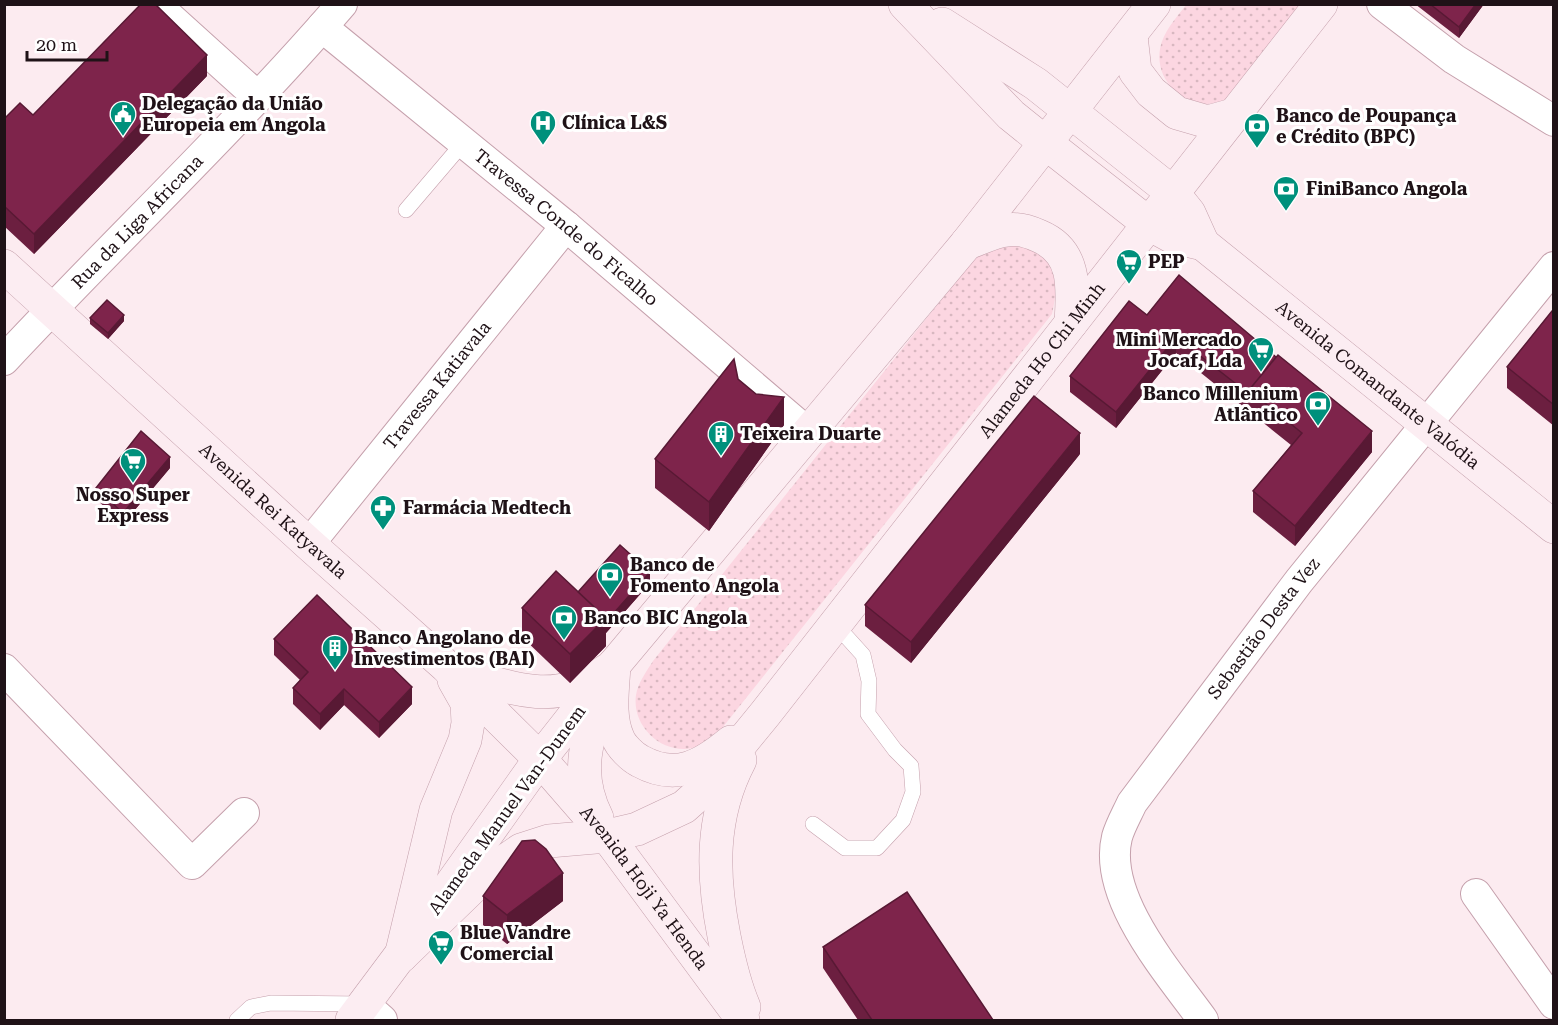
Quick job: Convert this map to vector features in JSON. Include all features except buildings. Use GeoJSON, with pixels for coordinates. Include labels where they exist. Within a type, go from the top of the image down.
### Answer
{"type":"FeatureCollection","features":[{"type":"Feature","properties":{"kind":"main road","name":"Avenida Comandante Valódia"},"geometry":{"type":"LineString","coordinates":[[904,4],[1011,115],[1047,144],[1149,224],[1173,237],[1203,244],[1554,527]]}},
{"type":"Feature","properties":{"kind":"main road","name":"Avenida Comandante Valódia"},"geometry":{"type":"LineString","coordinates":[[910,4],[1036,84],[1173,194],[1189,213],[1203,244]]}},
{"type":"Feature","properties":{"kind":"main road"},"geometry":{"type":"LineString","coordinates":[[446,666],[525,691],[557,692],[590,683],[614,665],[967,243],[1155,4]]}},
{"type":"Feature","properties":{"kind":"main road","name":"Alameda Ho Chi Minh"},"geometry":{"type":"LineString","coordinates":[[765,714],[1320,4]]}},
{"type":"Feature","properties":{"kind":"main road"},"geometry":{"type":"LineString","coordinates":[[1131,36],[1135,71],[1151,92],[1177,113],[1208,122],[1233,116]]}},
{"type":"Feature","properties":{"kind":"main road"},"geometry":{"type":"LineString","coordinates":[[967,243],[1008,229],[1030,232],[1051,241],[1066,260],[1073,282],[1071,323]]}},
{"type":"Feature","properties":{"kind":"main road","name":"Avenida Rei Katyavala"},"geometry":{"type":"LineString","coordinates":[[4,266],[446,666],[540,759]]}},
{"type":"Feature","properties":{"kind":"main road"},"geometry":{"type":"LineString","coordinates":[[614,665],[613,722],[618,740],[635,758],[655,770],[681,770],[706,762],[765,714]]}},
{"type":"Feature","properties":{"kind":"main road"},"geometry":{"type":"LineString","coordinates":[[607,836],[589,802],[583,768],[598,708],[614,665]]}},
{"type":"Feature","properties":{"kind":"main road","name":"Alameda Manuel Van-Dunem"},"geometry":{"type":"LineString","coordinates":[[401,956],[540,759],[614,665]]}},
{"type":"Feature","properties":{"kind":"main road"},"geometry":{"type":"LineString","coordinates":[[401,956],[436,810],[465,740],[468,723],[467,703],[446,666]]}},
{"type":"Feature","properties":{"kind":"main road"},"geometry":{"type":"LineString","coordinates":[[366,1015],[401,956],[485,875],[521,850],[549,840],[607,836],[636,829],[684,807],[703,790],[765,714]]}},
{"type":"Feature","properties":{"kind":"main road"},"geometry":{"type":"LineString","coordinates":[[750,1020],[734,986],[714,870],[716,837],[727,790],[765,714]]}},
{"type":"Feature","properties":{"kind":"main road","name":"Avenida Hoji Ya Henda"},"geometry":{"type":"LineString","coordinates":[[540,759],[607,836],[743,1020]]}},
{"type":"Feature","properties":{"kind":"street"},"geometry":{"type":"LineString","coordinates":[[155,4],[258,97]]}},
{"type":"Feature","properties":{"kind":"street","name":"Rua da Liga Africana"},"geometry":{"type":"LineString","coordinates":[[4,360],[258,97],[342,4]]}},
{"type":"Feature","properties":{"kind":"street"},"geometry":{"type":"LineString","coordinates":[[1382,4],[1454,59],[1554,121]]}},
{"type":"Feature","properties":{"kind":"street","name":"Travessa Conde do Ficalho"},"geometry":{"type":"LineString","coordinates":[[322,27],[566,226],[808,433]]}},
{"type":"Feature","properties":{"kind":"street","name":"Travessa Katiavala"},"geometry":{"type":"LineString","coordinates":[[309,544],[566,226]]}},
{"type":"Feature","properties":{"kind":"street","name":"Sebastião Desta Vez"},"geometry":{"type":"LineString","coordinates":[[1203,1020],[1140,931],[1124,901],[1116,871],[1117,838],[1132,803],[1299,581],[1554,267]]}},
{"type":"Feature","properties":{"kind":"street"},"geometry":{"type":"LineString","coordinates":[[4,669],[192,864],[244,813]]}},
{"type":"Feature","properties":{"kind":"street"},"geometry":{"type":"LineString","coordinates":[[1476,894],[1554,1004]]}},
{"type":"Feature","properties":{"kind":"lane"},"geometry":{"type":"LineString","coordinates":[[406,210],[464,142]]}},
{"type":"Feature","properties":{"kind":"lane"},"geometry":{"type":"LineString","coordinates":[[813,824],[845,848],[877,848],[903,820],[913,792],[911,766],[895,750],[868,714],[869,681],[862,655],[835,624]]}},
{"type":"Feature","properties":{"kind":"lane"},"geometry":{"type":"LineString","coordinates":[[237,1020],[251,1007],[271,1003],[366,1015]]}},
{"type":"Feature","properties":{"kind":"shaded area"},"geometry":{"type":"Polygon","coordinates":[[[1186,5],[1307,5],[1225,100],[1206,104],[1187,99],[1178,93],[1165,79],[1161,70],[1160,49],[1164,37],[1186,5]]]}},
{"type":"Feature","properties":{"kind":"shaded area"},"geometry":{"type":"Polygon","coordinates":[[[1020,243],[1041,257],[1053,270],[1056,288],[1052,314],[715,737],[688,749],[674,748],[655,739],[642,724],[636,705],[639,686],[653,661],[977,255],[992,245],[1020,243]]]}},
{"type":"Feature","properties":{"kind":"place","name":"Delegação da União Europeia em Angola"},"geometry":{"type":"Point","coordinates":[123,137]}},
{"type":"Feature","properties":{"kind":"place","name":"Clínica L&S"},"geometry":{"type":"Point","coordinates":[543,146]}},
{"type":"Feature","properties":{"kind":"place","name":"Banco de Poupança e Crédito (BPC)"},"geometry":{"type":"Point","coordinates":[1257,149]}},
{"type":"Feature","properties":{"kind":"place","name":"FiniBanco Angola"},"geometry":{"type":"Point","coordinates":[1286,212]}},
{"type":"Feature","properties":{"kind":"place","name":"PEP"},"geometry":{"type":"Point","coordinates":[1129,285]}},
{"type":"Feature","properties":{"kind":"place","name":"Mini Mercado Jocaf, Lda"},"geometry":{"type":"Point","coordinates":[1261,373]}},
{"type":"Feature","properties":{"kind":"place","name":"Banco Millenium Atlântico"},"geometry":{"type":"Point","coordinates":[1318,427]}},
{"type":"Feature","properties":{"kind":"place","name":"Teixeira Duarte"},"geometry":{"type":"Point","coordinates":[721,457]}},
{"type":"Feature","properties":{"kind":"place","name":"Nosso Super Express"},"geometry":{"type":"Point","coordinates":[133,484]}},
{"type":"Feature","properties":{"kind":"place","name":"Farmácia Medtech"},"geometry":{"type":"Point","coordinates":[383,531]}},
{"type":"Feature","properties":{"kind":"place","name":"Banco de Fomento Angola"},"geometry":{"type":"Point","coordinates":[610,598]}},
{"type":"Feature","properties":{"kind":"place","name":"Banco BIC Angola"},"geometry":{"type":"Point","coordinates":[564,641]}},
{"type":"Feature","properties":{"kind":"place","name":"Banco Angolano de Investimentos (BAI)"},"geometry":{"type":"Point","coordinates":[335,671]}},
{"type":"Feature","properties":{"kind":"place","name":"Blue Vandre Comercial"},"geometry":{"type":"Point","coordinates":[441,966]}}]}
